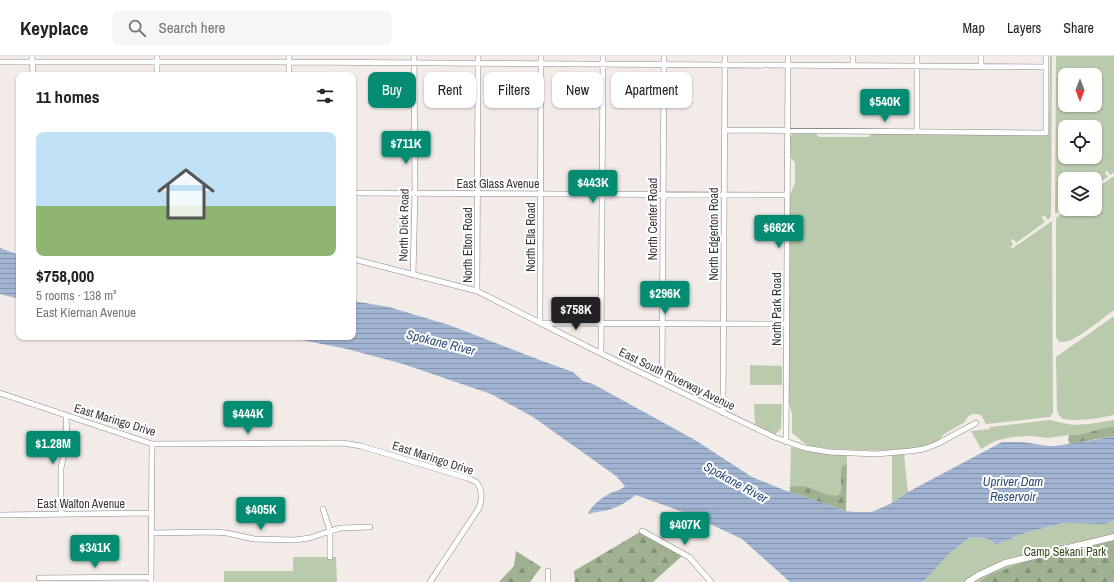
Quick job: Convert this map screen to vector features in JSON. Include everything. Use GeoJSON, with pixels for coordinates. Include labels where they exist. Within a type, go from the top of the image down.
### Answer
{"type":"FeatureCollection","features":[{"type":"Feature","properties":{"kind":"main road"},"geometry":{"type":"LineString","coordinates":[[968,582],[979,575],[1006,563],[1114,537]]}},
{"type":"Feature","properties":{"kind":"street"},"geometry":{"type":"LineString","coordinates":[[32,56],[33,72]]}},
{"type":"Feature","properties":{"kind":"street"},"geometry":{"type":"LineString","coordinates":[[289,56],[289,72]]}},
{"type":"Feature","properties":{"kind":"street"},"geometry":{"type":"LineString","coordinates":[[351,56],[351,62]]}},
{"type":"Feature","properties":{"kind":"street","name":"North Dick Road"},"geometry":{"type":"LineString","coordinates":[[413,274],[415,193],[414,56]]}},
{"type":"Feature","properties":{"kind":"street","name":"North Elton Road"},"geometry":{"type":"LineString","coordinates":[[478,56],[478,290]]}},
{"type":"Feature","properties":{"kind":"street","name":"North Ella Road"},"geometry":{"type":"LineString","coordinates":[[541,56],[542,322]]}},
{"type":"Feature","properties":{"kind":"street"},"geometry":{"type":"LineString","coordinates":[[601,353],[602,56]]}},
{"type":"Feature","properties":{"kind":"street","name":"North Center Road"},"geometry":{"type":"LineString","coordinates":[[662,382],[664,56]]}},
{"type":"Feature","properties":{"kind":"street","name":"North Edgerton Road"},"geometry":{"type":"LineString","coordinates":[[723,412],[725,56]]}},
{"type":"Feature","properties":{"kind":"street","name":"North Park Road"},"geometry":{"type":"LineString","coordinates":[[786,442],[788,56]]}},
{"type":"Feature","properties":{"kind":"street"},"geometry":{"type":"LineString","coordinates":[[853,56],[853,66]]}},
{"type":"Feature","properties":{"kind":"street"},"geometry":{"type":"LineString","coordinates":[[916,131],[917,56]]}},
{"type":"Feature","properties":{"kind":"street"},"geometry":{"type":"LineString","coordinates":[[981,56],[981,67]]}},
{"type":"Feature","properties":{"kind":"street"},"geometry":{"type":"LineString","coordinates":[[725,130],[1046,132],[1046,56]]}},
{"type":"Feature","properties":{"kind":"street"},"geometry":{"type":"LineString","coordinates":[[157,59],[157,72]]}},
{"type":"Feature","properties":{"kind":"street"},"geometry":{"type":"LineString","coordinates":[[0,62],[236,59],[289,62],[414,64],[1046,67]]}},
{"type":"Feature","properties":{"kind":"street","name":"East Glass Avenue"},"geometry":{"type":"LineString","coordinates":[[356,193],[787,195]]}},
{"type":"Feature","properties":{"kind":"street","name":"East South Riverway Avenue"},"geometry":{"type":"LineString","coordinates":[[356,260],[478,290],[601,353],[774,438],[805,448],[830,452],[876,454],[910,452],[937,444],[976,423]]}},
{"type":"Feature","properties":{"kind":"street"},"geometry":{"type":"LineString","coordinates":[[542,322],[787,324]]}},
{"type":"Feature","properties":{"kind":"street","name":"East Maringo Drive"},"geometry":{"type":"LineString","coordinates":[[0,393],[152,444],[343,443],[361,446],[467,478],[476,483],[481,491],[482,500],[479,508],[430,582]]}},
{"type":"Feature","properties":{"kind":"street"},"geometry":{"type":"LineString","coordinates":[[61,514],[61,468],[67,440],[66,416]]}},
{"type":"Feature","properties":{"kind":"street"},"geometry":{"type":"LineString","coordinates":[[39,578],[151,579],[152,444]]}},
{"type":"Feature","properties":{"kind":"street"},"geometry":{"type":"LineString","coordinates":[[323,509],[330,530],[330,557]]}},
{"type":"Feature","properties":{"kind":"street","name":"East Walton Avenue"},"geometry":{"type":"LineString","coordinates":[[0,515],[151,514]]}},
{"type":"Feature","properties":{"kind":"street"},"geometry":{"type":"LineString","coordinates":[[151,533],[212,532],[227,533],[254,539],[294,540],[310,538],[330,530],[370,527]]}},
{"type":"Feature","properties":{"kind":"street"},"geometry":{"type":"LineString","coordinates":[[642,531],[689,558],[711,582]]}},
{"type":"Feature","properties":{"kind":"street"},"geometry":{"type":"LineString","coordinates":[[548,571],[548,582]]}},
{"type":"Feature","properties":{"kind":"green space"},"geometry":{"type":"Polygon","coordinates":[[[1050,56],[1052,56],[1051,216],[1048,220],[1045,216],[1043,216],[1042,218],[1045,222],[1016,243],[1014,239],[1011,240],[1013,245],[1010,247],[1013,248],[1052,221],[1053,413],[1050,417],[986,424],[981,415],[971,415],[965,422],[944,434],[934,443],[923,447],[892,451],[832,449],[808,446],[792,433],[792,414],[789,403],[790,195],[795,183],[795,162],[791,158],[791,136],[795,132],[814,133],[820,137],[868,137],[873,133],[1049,136],[1050,56]]]}},
{"type":"Feature","properties":{"kind":"green space"},"geometry":{"type":"Polygon","coordinates":[[[1056,56],[1114,56],[1114,172],[1110,175],[1106,171],[1105,173],[1108,177],[1102,181],[1102,172],[1058,172],[1058,212],[1055,214],[1056,56]]]}},
{"type":"Feature","properties":{"kind":"green space"},"geometry":{"type":"Polygon","coordinates":[[[1114,176],[1114,310],[1081,335],[1061,342],[1056,336],[1056,218],[1059,216],[1102,216],[1102,184],[1114,176]]]}},
{"type":"Feature","properties":{"kind":"green space"},"geometry":{"type":"Polygon","coordinates":[[[1114,316],[1114,415],[1083,420],[1063,419],[1058,414],[1057,408],[1056,357],[1114,316]]]}},
{"type":"Feature","properties":{"kind":"green space"},"geometry":{"type":"Polygon","coordinates":[[[750,365],[782,366],[782,385],[750,385],[750,365]]]}},
{"type":"Feature","properties":{"kind":"green space"},"geometry":{"type":"Polygon","coordinates":[[[754,404],[782,404],[781,429],[775,434],[755,424],[754,404]]]}},
{"type":"Feature","properties":{"kind":"green space"},"geometry":{"type":"Polygon","coordinates":[[[1049,420],[1073,425],[1114,420],[1114,427],[1078,435],[1048,438],[1031,436],[1012,437],[995,441],[981,449],[971,431],[990,429],[990,427],[1049,420]]]}},
{"type":"Feature","properties":{"kind":"green space"},"geometry":{"type":"Polygon","coordinates":[[[1114,427],[1114,436],[1070,444],[1068,440],[1069,435],[1078,435],[1114,427]]]}},
{"type":"Feature","properties":{"kind":"green space"},"geometry":{"type":"Polygon","coordinates":[[[791,447],[806,451],[847,455],[847,464],[843,465],[841,469],[841,492],[838,495],[831,495],[810,487],[790,487],[791,447]]]}},
{"type":"Feature","properties":{"kind":"green space"},"geometry":{"type":"Polygon","coordinates":[[[904,454],[908,492],[892,503],[892,455],[904,454]]]}},
{"type":"Feature","properties":{"kind":"green space"},"geometry":{"type":"Polygon","coordinates":[[[847,464],[846,511],[790,492],[790,487],[804,486],[826,494],[838,495],[841,492],[841,469],[843,465],[847,464]]]}},
{"type":"Feature","properties":{"kind":"green space","name":"Camp Sekani Park"},"geometry":{"type":"Polygon","coordinates":[[[1114,521],[1114,582],[923,582],[948,555],[970,537],[986,538],[996,544],[1007,541],[1018,535],[1062,523],[1105,524],[1114,521]]]}},
{"type":"Feature","properties":{"kind":"green space"},"geometry":{"type":"Polygon","coordinates":[[[640,532],[682,556],[653,582],[575,582],[574,571],[640,532]]]}},
{"type":"Feature","properties":{"kind":"green space"},"geometry":{"type":"Polygon","coordinates":[[[1114,541],[1114,582],[979,582],[989,575],[1027,561],[1114,541]]]}},
{"type":"Feature","properties":{"kind":"green space"},"geometry":{"type":"Polygon","coordinates":[[[516,551],[541,567],[530,582],[499,582],[514,566],[516,551]]]}},
{"type":"Feature","properties":{"kind":"green space"},"geometry":{"type":"Polygon","coordinates":[[[293,557],[336,557],[337,582],[224,582],[224,571],[293,571],[293,557]]]}},
{"type":"Feature","properties":{"kind":"water"},"geometry":{"type":"Polygon","coordinates":[[[0,248],[16,254],[16,298],[0,294],[0,248]]]}},
{"type":"Feature","properties":{"kind":"water","name":"Upriver Dam Reservoir"},"geometry":{"type":"Polygon","coordinates":[[[356,302],[389,307],[449,325],[573,372],[583,381],[593,384],[695,440],[752,477],[784,490],[846,511],[854,512],[872,512],[892,503],[908,492],[1002,442],[1022,442],[1055,446],[1114,436],[1114,521],[1105,524],[1062,523],[1018,535],[1007,541],[996,544],[986,538],[970,537],[948,555],[923,582],[790,582],[742,539],[691,515],[636,495],[614,508],[589,514],[588,513],[596,503],[625,486],[616,476],[533,417],[491,394],[403,364],[347,349],[302,340],[356,340],[356,302]]]}},
{"type":"Feature","properties":{"kind":"water label","name":"Spokane River"},"geometry":{"type":"Point","coordinates":[441,342]}},
{"type":"Feature","properties":{"kind":"water label","name":"Spokane River"},"geometry":{"type":"Point","coordinates":[736,482]}}]}
